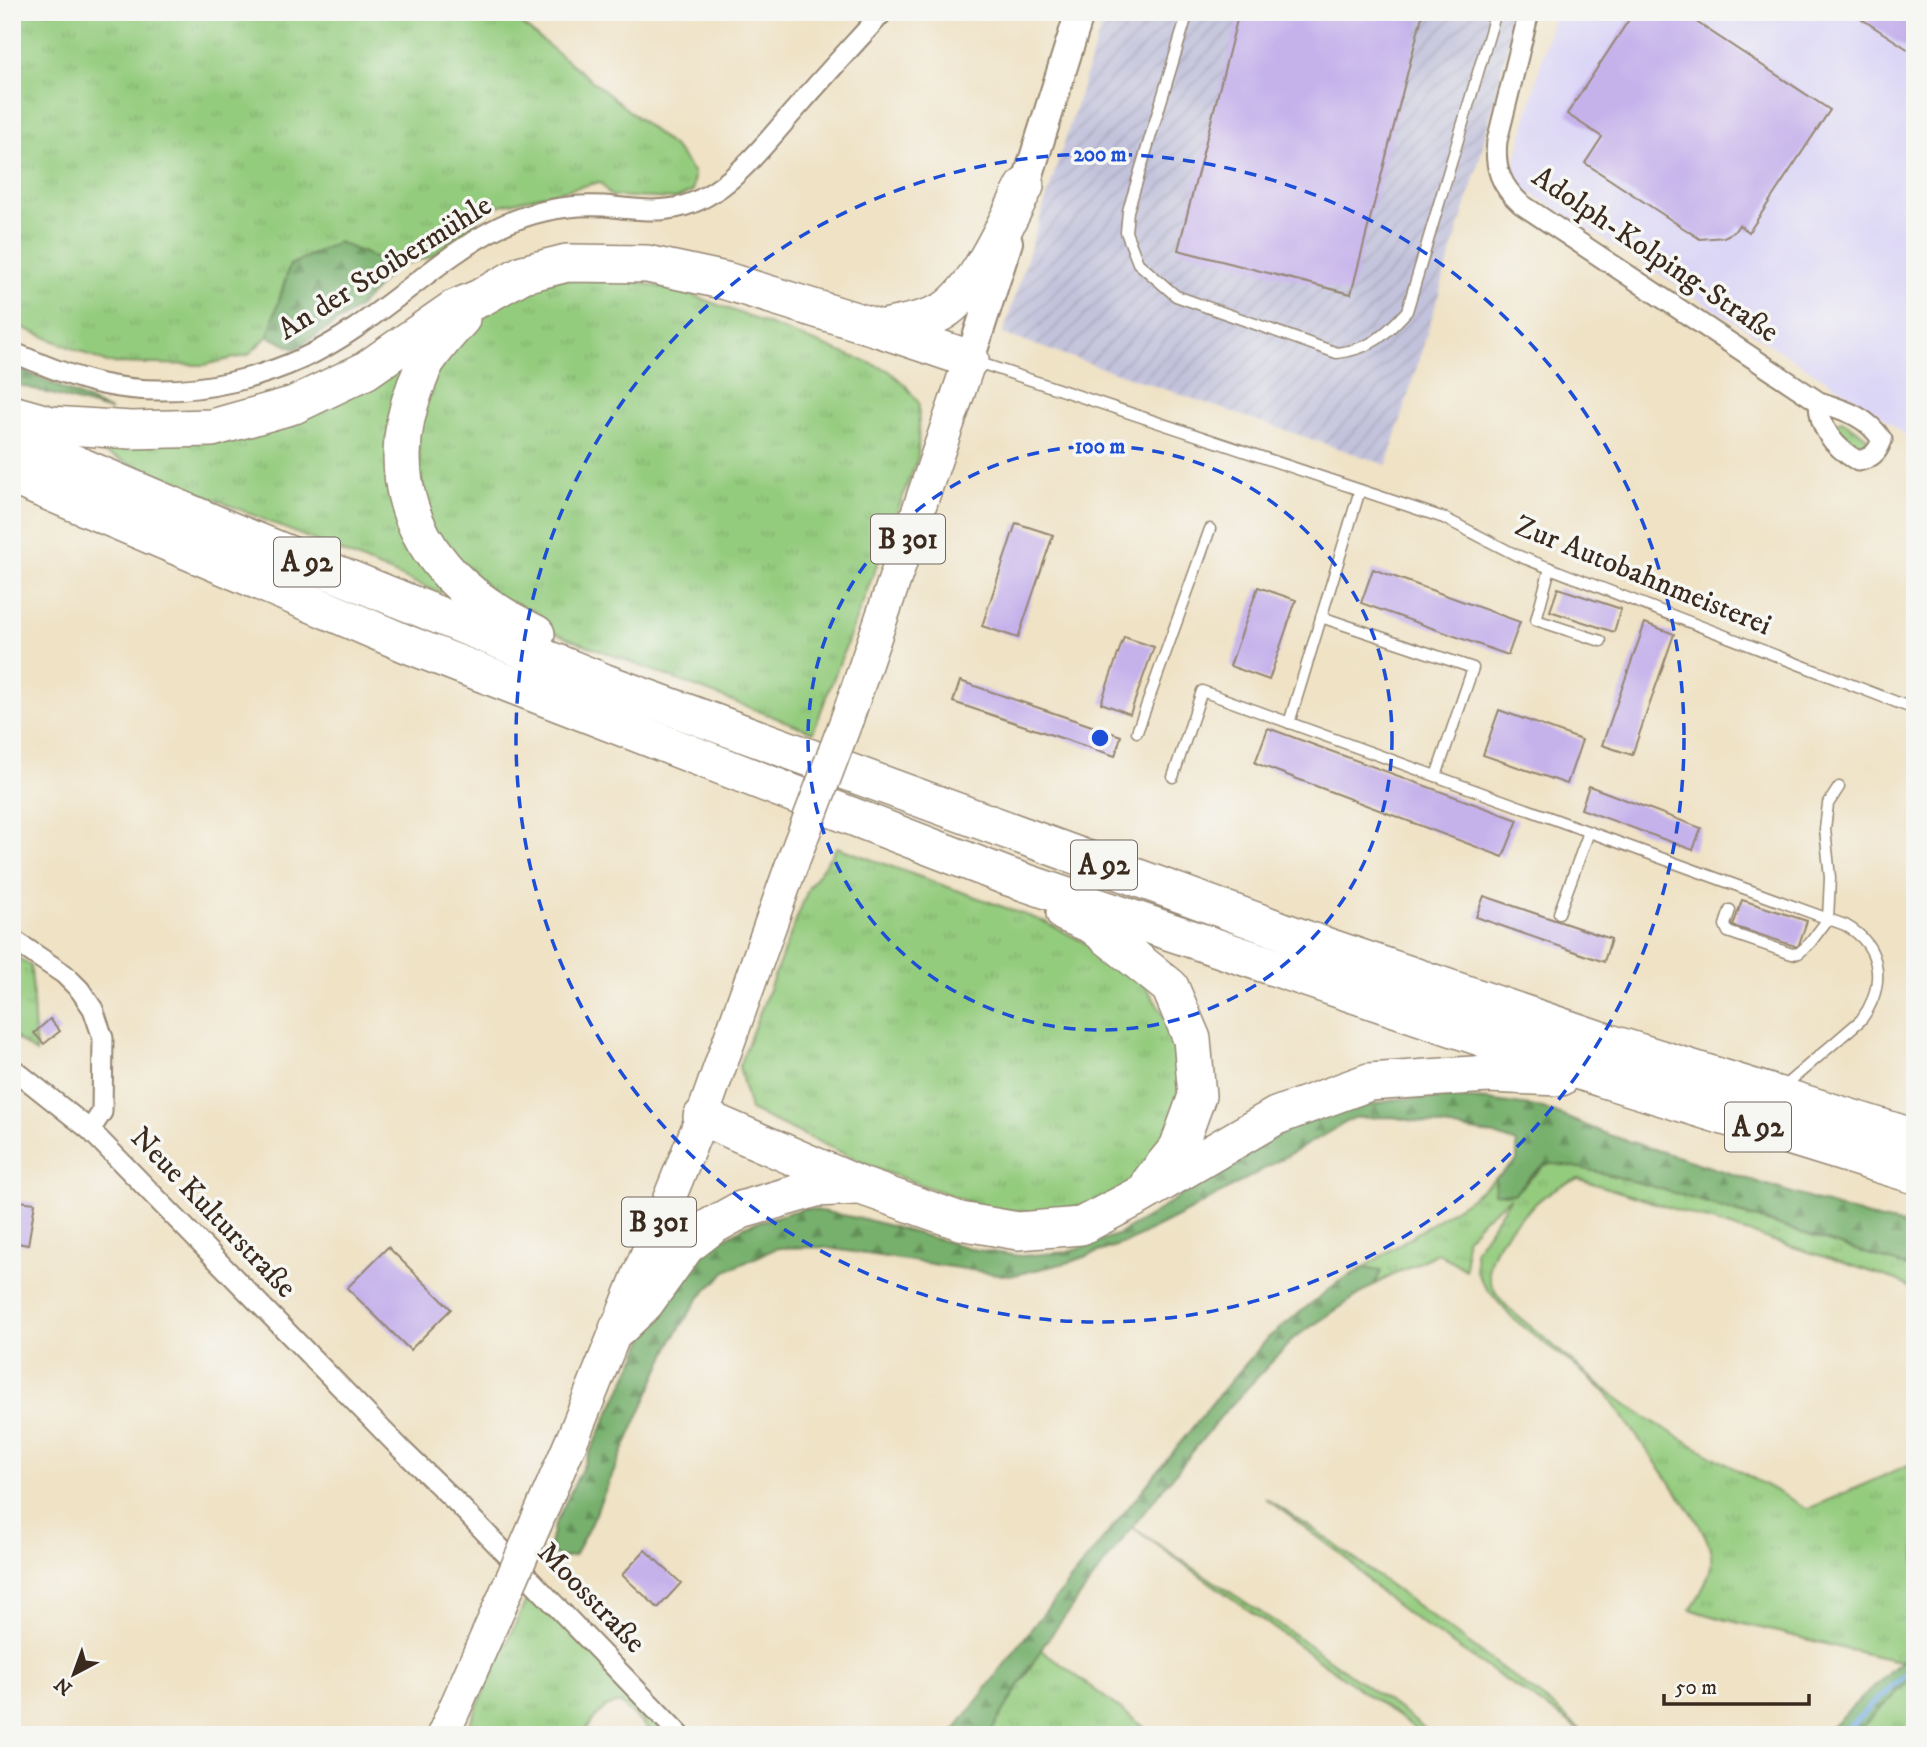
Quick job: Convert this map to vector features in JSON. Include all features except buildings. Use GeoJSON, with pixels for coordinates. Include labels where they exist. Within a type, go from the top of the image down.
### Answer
{"type":"FeatureCollection","features":[{"type":"Feature","properties":{"kind":"highway"},"geometry":{"type":"LineString","coordinates":[[881,329],[922,320],[954,305],[977,276],[1025,186]]}},
{"type":"Feature","properties":{"kind":"highway"},"geometry":{"type":"LineString","coordinates":[[12,414],[51,425],[131,429],[212,428],[294,405],[365,372],[454,309],[523,274],[567,263],[647,264],[726,281],[970,359]]}},
{"type":"Feature","properties":{"kind":"highway"},"geometry":{"type":"LineString","coordinates":[[480,298],[449,331],[425,363],[409,404],[401,440],[401,467],[407,495],[426,542],[442,565],[461,585],[513,622],[571,652],[603,682]]}},
{"type":"Feature","properties":{"kind":"highway","name":"A 92"},"geometry":{"type":"LineString","coordinates":[[12,437],[230,531],[603,682],[1298,937],[1606,1042],[1915,1138]]}},
{"type":"Feature","properties":{"kind":"highway","name":"A 92"},"geometry":{"type":"LineString","coordinates":[[12,476],[407,644],[1006,876],[1601,1078],[1915,1175]]}},
{"type":"Feature","properties":{"kind":"highway"},"geometry":{"type":"LineString","coordinates":[[1006,876],[1033,900],[1093,925],[1170,987],[1192,1039],[1197,1096],[1178,1148],[1139,1196]]}},
{"type":"Feature","properties":{"kind":"highway"},"geometry":{"type":"LineString","coordinates":[[702,1116],[861,1186],[960,1221],[1018,1231],[1081,1226],[1139,1196],[1276,1116],[1369,1082],[1488,1074],[1601,1078]]}},
{"type":"Feature","properties":{"kind":"highway"},"geometry":{"type":"LineString","coordinates":[[618,1329],[645,1303],[687,1246],[712,1227],[741,1210],[816,1188],[861,1186]]}},
{"type":"Feature","properties":{"kind":"main road"},"geometry":{"type":"LineString","coordinates":[[970,359],[1080,12]]}},
{"type":"Feature","properties":{"kind":"main road","name":"B 301"},"geometry":{"type":"LineString","coordinates":[[443,1735],[618,1329],[702,1116],[847,719],[970,359]]}},
{"type":"Feature","properties":{"kind":"street","name":"An der Stoibermühle"},"geometry":{"type":"LineString","coordinates":[[12,352],[102,384],[140,389],[217,383],[282,368],[352,331],[471,243],[514,221],[541,212],[576,207],[670,209],[695,202],[707,195],[745,164],[883,12]]}},
{"type":"Feature","properties":{"kind":"street","name":"Adolph-Kolping-Straße"},"geometry":{"type":"LineString","coordinates":[[1529,12],[1496,150],[1495,159],[1500,180],[1508,192],[1575,240],[1819,402]]}},
{"type":"Feature","properties":{"kind":"street","name":"Neue Kulturstraße"},"geometry":{"type":"LineString","coordinates":[[12,939],[64,974],[80,990],[93,1009],[103,1038],[102,1112],[90,1130],[457,1503]]}},
{"type":"Feature","properties":{"kind":"street"},"geometry":{"type":"LineString","coordinates":[[12,1068],[90,1130]]}},
{"type":"Feature","properties":{"kind":"street","name":"Moosstraße"},"geometry":{"type":"LineString","coordinates":[[457,1503],[680,1735]]}},
{"type":"Feature","properties":{"kind":"lane"},"geometry":{"type":"LineString","coordinates":[[1188,12],[1128,211],[1126,232],[1138,264],[1176,296],[1337,353],[1358,350],[1385,334],[1407,311],[1496,12]]}},
{"type":"Feature","properties":{"kind":"lane","name":"Zur Autobahnmeisterei"},"geometry":{"type":"LineString","coordinates":[[970,359],[1444,518],[1516,555],[1909,707]]}},
{"type":"Feature","properties":{"kind":"lane"},"geometry":{"type":"LineString","coordinates":[[1289,723],[1360,489]]}},
{"type":"Feature","properties":{"kind":"lane"},"geometry":{"type":"LineString","coordinates":[[1137,732],[1210,530]]}},
{"type":"Feature","properties":{"kind":"lane"},"geometry":{"type":"LineString","coordinates":[[1550,568],[1536,620],[1601,641]]}},
{"type":"Feature","properties":{"kind":"lane"},"geometry":{"type":"LineString","coordinates":[[1321,617],[1473,668],[1436,776]]}},
{"type":"Feature","properties":{"kind":"lane"},"geometry":{"type":"LineString","coordinates":[[1173,777],[1202,691],[1828,919],[1858,933],[1869,944],[1876,959],[1877,979],[1870,1008],[1861,1020],[1773,1095]]}},
{"type":"Feature","properties":{"kind":"lane"},"geometry":{"type":"LineString","coordinates":[[1730,910],[1725,925],[1728,932],[1792,954],[1799,953],[1810,943],[1828,919],[1830,877],[1825,829],[1828,804],[1839,787]]}},
{"type":"Feature","properties":{"kind":"lane"},"geometry":{"type":"LineString","coordinates":[[1559,913],[1589,832]]}},
{"type":"Feature","properties":{"kind":"shaded area"},"geometry":{"type":"Polygon","coordinates":[[[1106,12],[1516,12],[1478,165],[1387,465],[1003,334],[1106,12]]]}},
{"type":"Feature","properties":{"kind":"shaded area"},"geometry":{"type":"Polygon","coordinates":[[[1554,12],[1915,12],[1915,443],[1872,409],[1521,187],[1513,171],[1554,12]]]}},
{"type":"Feature","properties":{"kind":"green space"},"geometry":{"type":"Polygon","coordinates":[[[12,12],[507,12],[676,149],[694,173],[693,191],[676,199],[611,196],[600,182],[493,207],[433,256],[396,267],[338,242],[290,265],[268,336],[248,355],[204,365],[107,363],[12,323],[12,12]]]}},
{"type":"Feature","properties":{"kind":"green space"},"geometry":{"type":"Polygon","coordinates":[[[338,242],[396,267],[357,309],[295,349],[268,336],[290,265],[338,242]]]}},
{"type":"Feature","properties":{"kind":"green space"},"geometry":{"type":"Polygon","coordinates":[[[558,278],[633,281],[687,293],[888,370],[905,385],[919,403],[918,457],[813,732],[526,622],[427,530],[414,407],[472,321],[507,297],[558,278]]]}},
{"type":"Feature","properties":{"kind":"green space"},"geometry":{"type":"Polygon","coordinates":[[[432,332],[400,379],[444,588],[440,593],[78,442],[229,437],[432,332]]]}},
{"type":"Feature","properties":{"kind":"green space"},"geometry":{"type":"Polygon","coordinates":[[[12,365],[111,411],[12,383],[12,365]]]}},
{"type":"Feature","properties":{"kind":"green space"},"geometry":{"type":"Polygon","coordinates":[[[1842,420],[1866,436],[1869,444],[1865,450],[1860,451],[1835,428],[1835,423],[1842,420]]]}},
{"type":"Feature","properties":{"kind":"green space"},"geometry":{"type":"Polygon","coordinates":[[[837,847],[1045,922],[1109,955],[1146,987],[1168,1022],[1179,1069],[1177,1104],[1165,1139],[1148,1167],[1124,1188],[1091,1204],[1043,1213],[989,1209],[877,1169],[750,1110],[739,1066],[809,887],[837,847]]]}},
{"type":"Feature","properties":{"kind":"green space"},"geometry":{"type":"Polygon","coordinates":[[[12,954],[31,966],[36,1053],[12,1035],[12,954]]]}},
{"type":"Feature","properties":{"kind":"green space"},"geometry":{"type":"Polygon","coordinates":[[[1399,1099],[1488,1100],[1543,1108],[1609,1135],[1868,1217],[1915,1227],[1915,1269],[1660,1189],[1566,1165],[1545,1165],[1514,1194],[1494,1193],[1496,1178],[1517,1161],[1517,1143],[1495,1135],[1392,1117],[1354,1118],[1189,1211],[1130,1241],[1070,1262],[1010,1276],[821,1247],[777,1248],[726,1271],[699,1298],[673,1339],[574,1556],[560,1558],[549,1550],[554,1526],[637,1356],[659,1304],[685,1268],[712,1245],[748,1225],[805,1208],[868,1220],[977,1250],[1021,1256],[1067,1252],[1117,1235],[1155,1213],[1240,1154],[1289,1129],[1329,1113],[1399,1099]]]}},
{"type":"Feature","properties":{"kind":"green space"},"geometry":{"type":"Polygon","coordinates":[[[1560,1163],[1640,1182],[1915,1269],[1915,1294],[1897,1280],[1579,1179],[1551,1191],[1514,1224],[1495,1250],[1489,1265],[1493,1288],[1511,1310],[1611,1393],[1678,1437],[1808,1509],[1915,1462],[1915,1648],[1900,1661],[1726,1620],[1691,1609],[1705,1583],[1711,1563],[1708,1542],[1694,1516],[1606,1393],[1511,1317],[1484,1285],[1476,1271],[1475,1251],[1511,1197],[1482,1220],[1466,1239],[1466,1270],[1438,1253],[1375,1284],[1381,1271],[1363,1268],[1468,1200],[1496,1178],[1495,1193],[1514,1194],[1545,1165],[1560,1163]]]}},
{"type":"Feature","properties":{"kind":"green space"},"geometry":{"type":"Polygon","coordinates":[[[1363,1268],[1381,1271],[1375,1284],[1294,1338],[1222,1415],[1132,1527],[1045,1643],[989,1735],[951,1735],[1035,1624],[1217,1397],[1269,1337],[1338,1282],[1363,1268]]]}},
{"type":"Feature","properties":{"kind":"green space"},"geometry":{"type":"Polygon","coordinates":[[[1265,1498],[1318,1532],[1549,1703],[1587,1735],[1412,1617],[1381,1593],[1345,1557],[1265,1498]]]}},
{"type":"Feature","properties":{"kind":"green space"},"geometry":{"type":"Polygon","coordinates":[[[1132,1527],[1298,1637],[1434,1735],[1424,1735],[1132,1527]]]}},
{"type":"Feature","properties":{"kind":"green space"},"geometry":{"type":"Polygon","coordinates":[[[531,1590],[608,1667],[605,1672],[666,1735],[655,1735],[620,1703],[605,1707],[580,1735],[464,1735],[531,1590]]]}},
{"type":"Feature","properties":{"kind":"green space"},"geometry":{"type":"Polygon","coordinates":[[[1915,1648],[1915,1674],[1854,1735],[1822,1735],[1915,1648]]]}},
{"type":"Feature","properties":{"kind":"green space"},"geometry":{"type":"Polygon","coordinates":[[[1041,1649],[1149,1731],[1148,1735],[989,1735],[1041,1649]]]}},
{"type":"Feature","properties":{"kind":"green space"},"geometry":{"type":"Polygon","coordinates":[[[1915,1674],[1915,1735],[1854,1735],[1861,1727],[1915,1674]]]}},
{"type":"Feature","properties":{"kind":"waterway"},"geometry":{"type":"LineString","coordinates":[[1840,1735],[1915,1666]]}}]}
